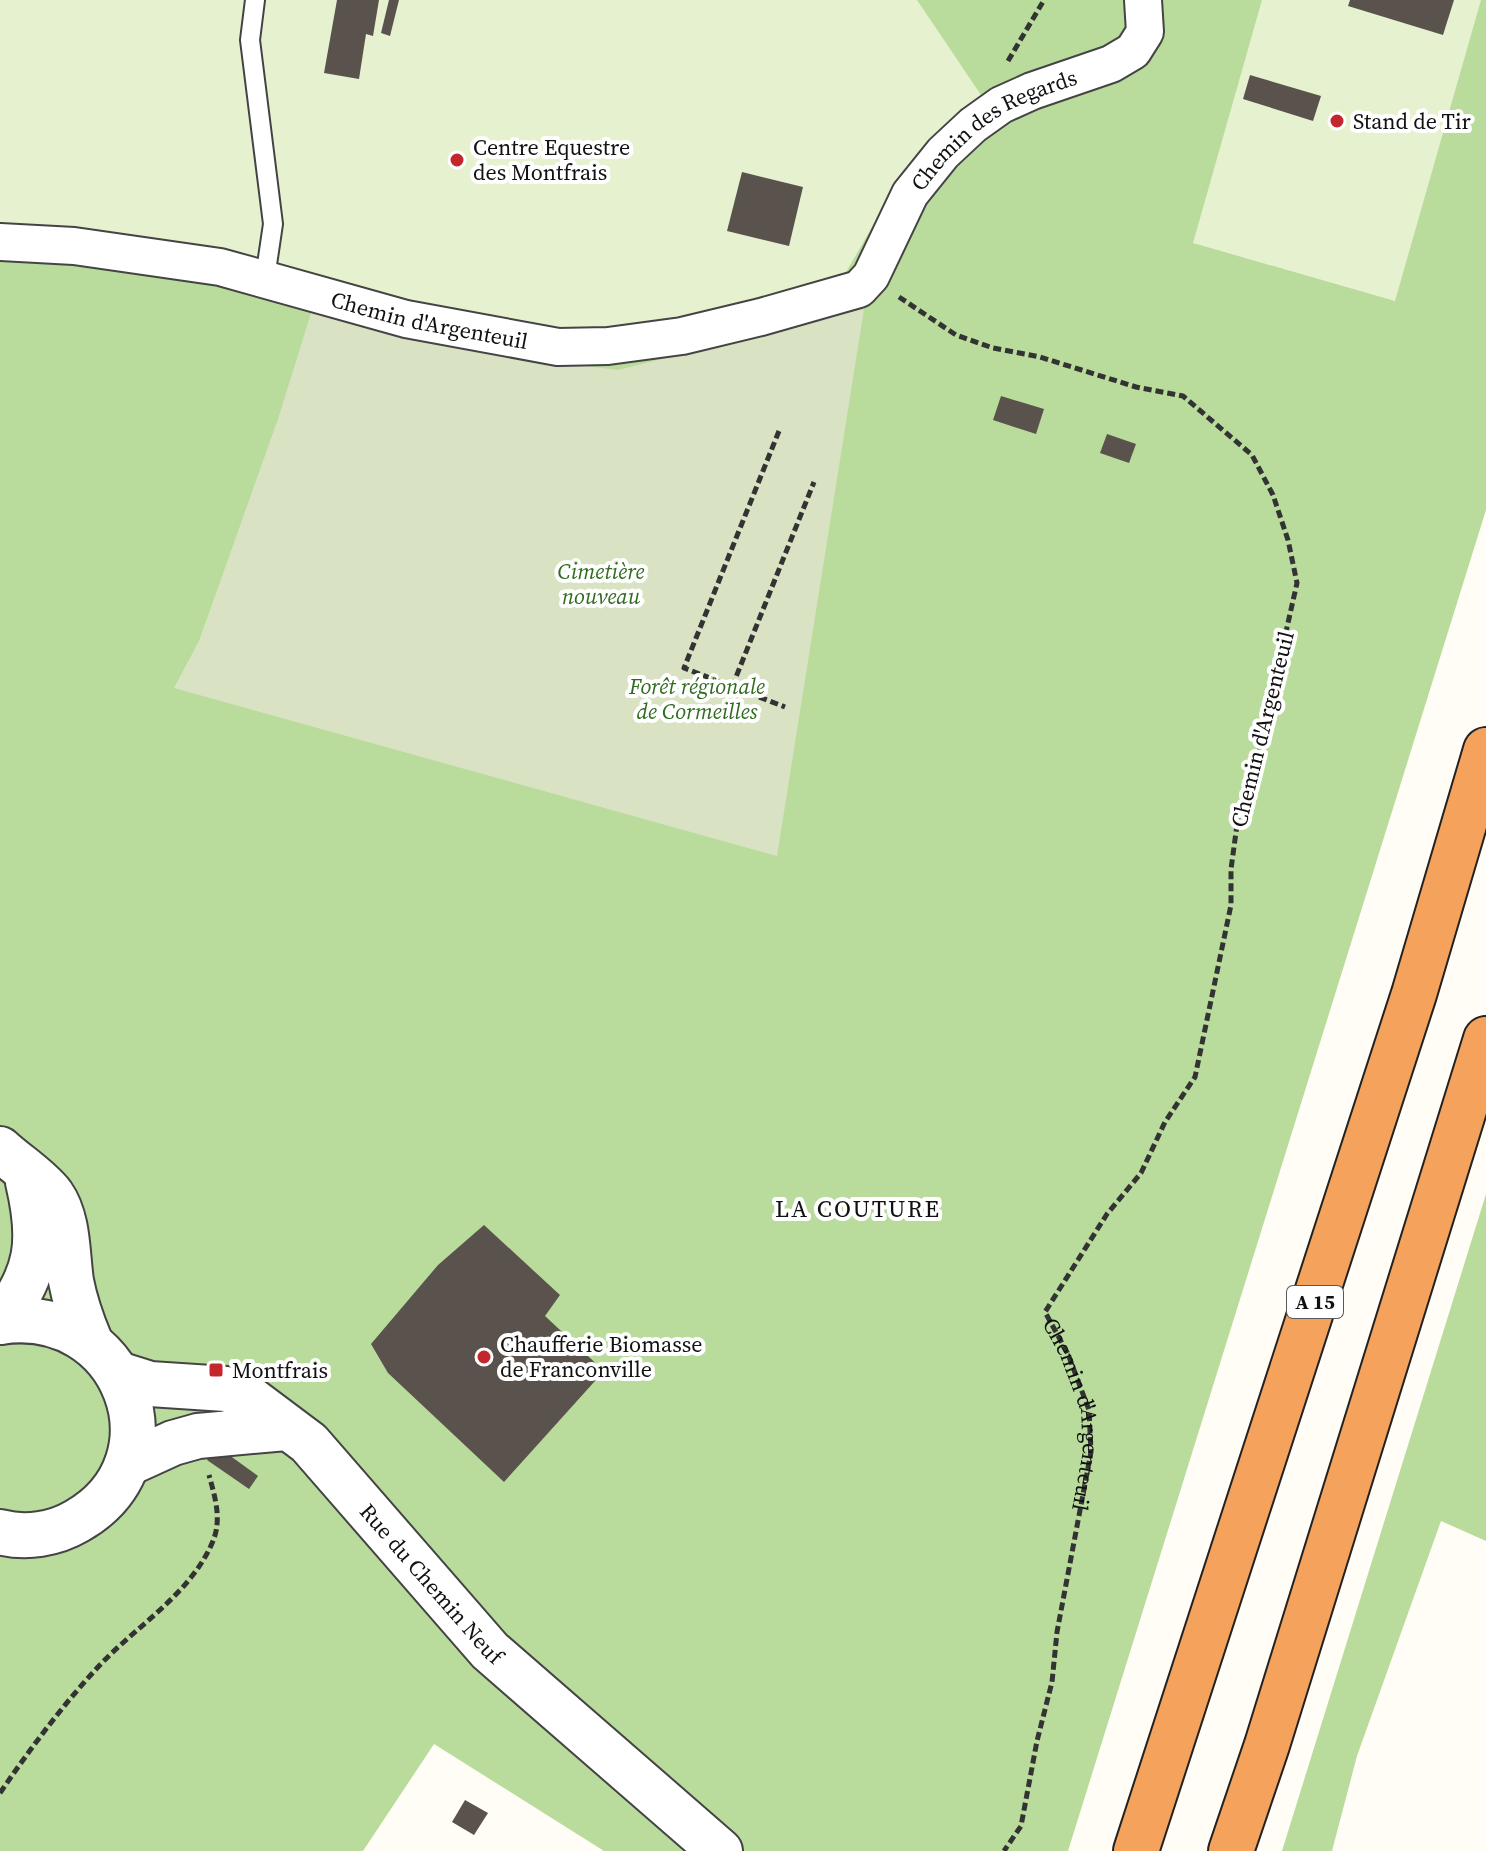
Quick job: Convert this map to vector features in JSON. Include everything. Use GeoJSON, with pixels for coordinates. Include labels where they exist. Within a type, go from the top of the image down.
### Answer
{"type":"FeatureCollection","features":[{"type":"Feature","properties":{"kind":"highway","name":"A 15"},"geometry":{"type":"LineString","coordinates":[[1136,1851],[1414,994],[1486,750]]}},
{"type":"Feature","properties":{"kind":"highway"},"geometry":{"type":"LineString","coordinates":[[1231,1851],[1272,1730],[1486,1039]]}},
{"type":"Feature","properties":{"kind":"street","name":"Chemin des Regards"},"geometry":{"type":"LineString","coordinates":[[865,283],[910,194],[943,153],[973,125],[1001,105],[1111,64],[1133,51],[1145,32],[1143,0]]}},
{"type":"Feature","properties":{"kind":"street","name":"Chemin d'Argenteuil"},"geometry":{"type":"LineString","coordinates":[[0,242],[74,246],[220,267],[406,319],[558,347],[608,346],[682,336],[761,317],[865,283]]}},
{"type":"Feature","properties":{"kind":"street"},"geometry":{"type":"LineString","coordinates":[[0,1322],[21,1295],[31,1273],[36,1227],[13,1160]]}},
{"type":"Feature","properties":{"kind":"street"},"geometry":{"type":"LineString","coordinates":[[13,1160],[54,1198],[64,1224],[72,1284],[90,1341]]}},
{"type":"Feature","properties":{"kind":"street"},"geometry":{"type":"LineString","coordinates":[[0,1322],[18,1320],[56,1324],[90,1341],[106,1356],[118,1374],[130,1403],[133,1434],[127,1464],[112,1491],[91,1513],[65,1528],[35,1535],[1,1534]]}},
{"type":"Feature","properties":{"kind":"street","name":"Rue du Chemin Neuf"},"geometry":{"type":"LineString","coordinates":[[118,1374],[150,1384],[226,1389],[249,1398],[309,1443],[490,1651],[720,1851]]}},
{"type":"Feature","properties":{"kind":"street"},"geometry":{"type":"LineString","coordinates":[[127,1464],[173,1443],[198,1436],[286,1428]]}},
{"type":"Feature","properties":{"kind":"lane"},"geometry":{"type":"LineString","coordinates":[[255,0],[250,40],[273,224],[265,278]]}},
{"type":"Feature","properties":{"kind":"path","name":"Chemin d'Argenteuil"},"geometry":{"type":"LineString","coordinates":[[865,283],[956,335],[1136,387],[1183,396],[1252,455],[1273,495],[1288,540],[1297,583],[1253,778],[1239,810],[1231,869],[1231,905],[1195,1077],[1165,1122],[1141,1173],[1107,1214],[1045,1312],[1068,1354],[1089,1410],[1091,1452],[1057,1632],[1052,1682],[1021,1826],[1004,1851]]}},
{"type":"Feature","properties":{"kind":"path"},"geometry":{"type":"LineString","coordinates":[[779,431],[684,668],[785,707]]}},
{"type":"Feature","properties":{"kind":"path"},"geometry":{"type":"LineString","coordinates":[[732,687],[814,482]]}},
{"type":"Feature","properties":{"kind":"green space","name":"Forêt régionale de Cormeilles"},"geometry":{"type":"Polygon","coordinates":[[[0,0],[1486,0],[1486,510],[1068,1851],[604,1851],[434,1744],[363,1851],[0,1851],[0,0]]]}},
{"type":"Feature","properties":{"kind":"green space","name":"Centre Equestre des Montfrais"},"geometry":{"type":"Polygon","coordinates":[[[0,0],[917,0],[981,95],[926,143],[901,177],[842,279],[608,346],[0,242],[0,0]]]}},
{"type":"Feature","properties":{"kind":"green space","name":"Stand de Tir"},"geometry":{"type":"Polygon","coordinates":[[[1262,0],[1481,0],[1395,301],[1193,243],[1262,0]]]}},
{"type":"Feature","properties":{"kind":"green space","name":"Cimetière nouveau"},"geometry":{"type":"Polygon","coordinates":[[[864,309],[777,856],[174,688],[199,641],[278,419],[312,310],[506,356],[618,370],[864,309]]]}},
{"type":"Feature","properties":{"kind":"green space"},"geometry":{"type":"Polygon","coordinates":[[[1486,1194],[1486,1541],[1441,1521],[1357,1756],[1332,1851],[1282,1851],[1486,1194]]]}},
{"type":"Feature","properties":{"kind":"building"},"geometry":{"type":"Polygon","coordinates":[[[337,0],[379,0],[373,36],[366,34],[359,79],[324,73],[337,0]]]}},
{"type":"Feature","properties":{"kind":"building"},"geometry":{"type":"Polygon","coordinates":[[[389,0],[399,0],[390,36],[381,33],[389,0]]]}},
{"type":"Feature","properties":{"kind":"building"},"geometry":{"type":"Polygon","coordinates":[[[1350,0],[1454,0],[1443,35],[1348,6],[1350,0]]]}},
{"type":"Feature","properties":{"kind":"building"},"geometry":{"type":"Polygon","coordinates":[[[1250,75],[1321,96],[1313,121],[1243,99],[1250,75]]]}},
{"type":"Feature","properties":{"kind":"building"},"geometry":{"type":"Polygon","coordinates":[[[742,172],[803,187],[789,246],[727,231],[742,172]]]}},
{"type":"Feature","properties":{"kind":"building"},"geometry":{"type":"Polygon","coordinates":[[[1001,396],[1044,409],[1036,434],[993,420],[1001,396]]]}},
{"type":"Feature","properties":{"kind":"building"},"geometry":{"type":"Polygon","coordinates":[[[1107,434],[1136,444],[1129,463],[1100,453],[1107,434]]]}},
{"type":"Feature","properties":{"kind":"building","name":"Chaufferie Biomasse de Franconville"},"geometry":{"type":"Polygon","coordinates":[[[484,1225],[560,1295],[545,1316],[604,1371],[504,1482],[388,1373],[371,1344],[438,1265],[484,1225]]]}},
{"type":"Feature","properties":{"kind":"building"},"geometry":{"type":"Polygon","coordinates":[[[218,1447],[258,1476],[249,1489],[207,1460],[218,1447]]]}},
{"type":"Feature","properties":{"kind":"building"},"geometry":{"type":"Polygon","coordinates":[[[465,1800],[488,1813],[474,1835],[452,1822],[465,1800]]]}},
{"type":"Feature","properties":{"kind":"place","name":"Stand de Tir"},"geometry":{"type":"Point","coordinates":[1337,121]}},
{"type":"Feature","properties":{"kind":"place","name":"Centre Equestre des Montfrais"},"geometry":{"type":"Point","coordinates":[457,160]}},
{"type":"Feature","properties":{"kind":"place","name":"Chaufferie Biomasse de Franconville"},"geometry":{"type":"Point","coordinates":[484,1357]}},
{"type":"Feature","properties":{"kind":"place","name":"Montfrais"},"geometry":{"type":"Point","coordinates":[216,1370]}},
{"type":"Feature","properties":{"kind":"district","name":"LA COUTURE"},"geometry":{"type":"Point","coordinates":[858,1209]}}]}
